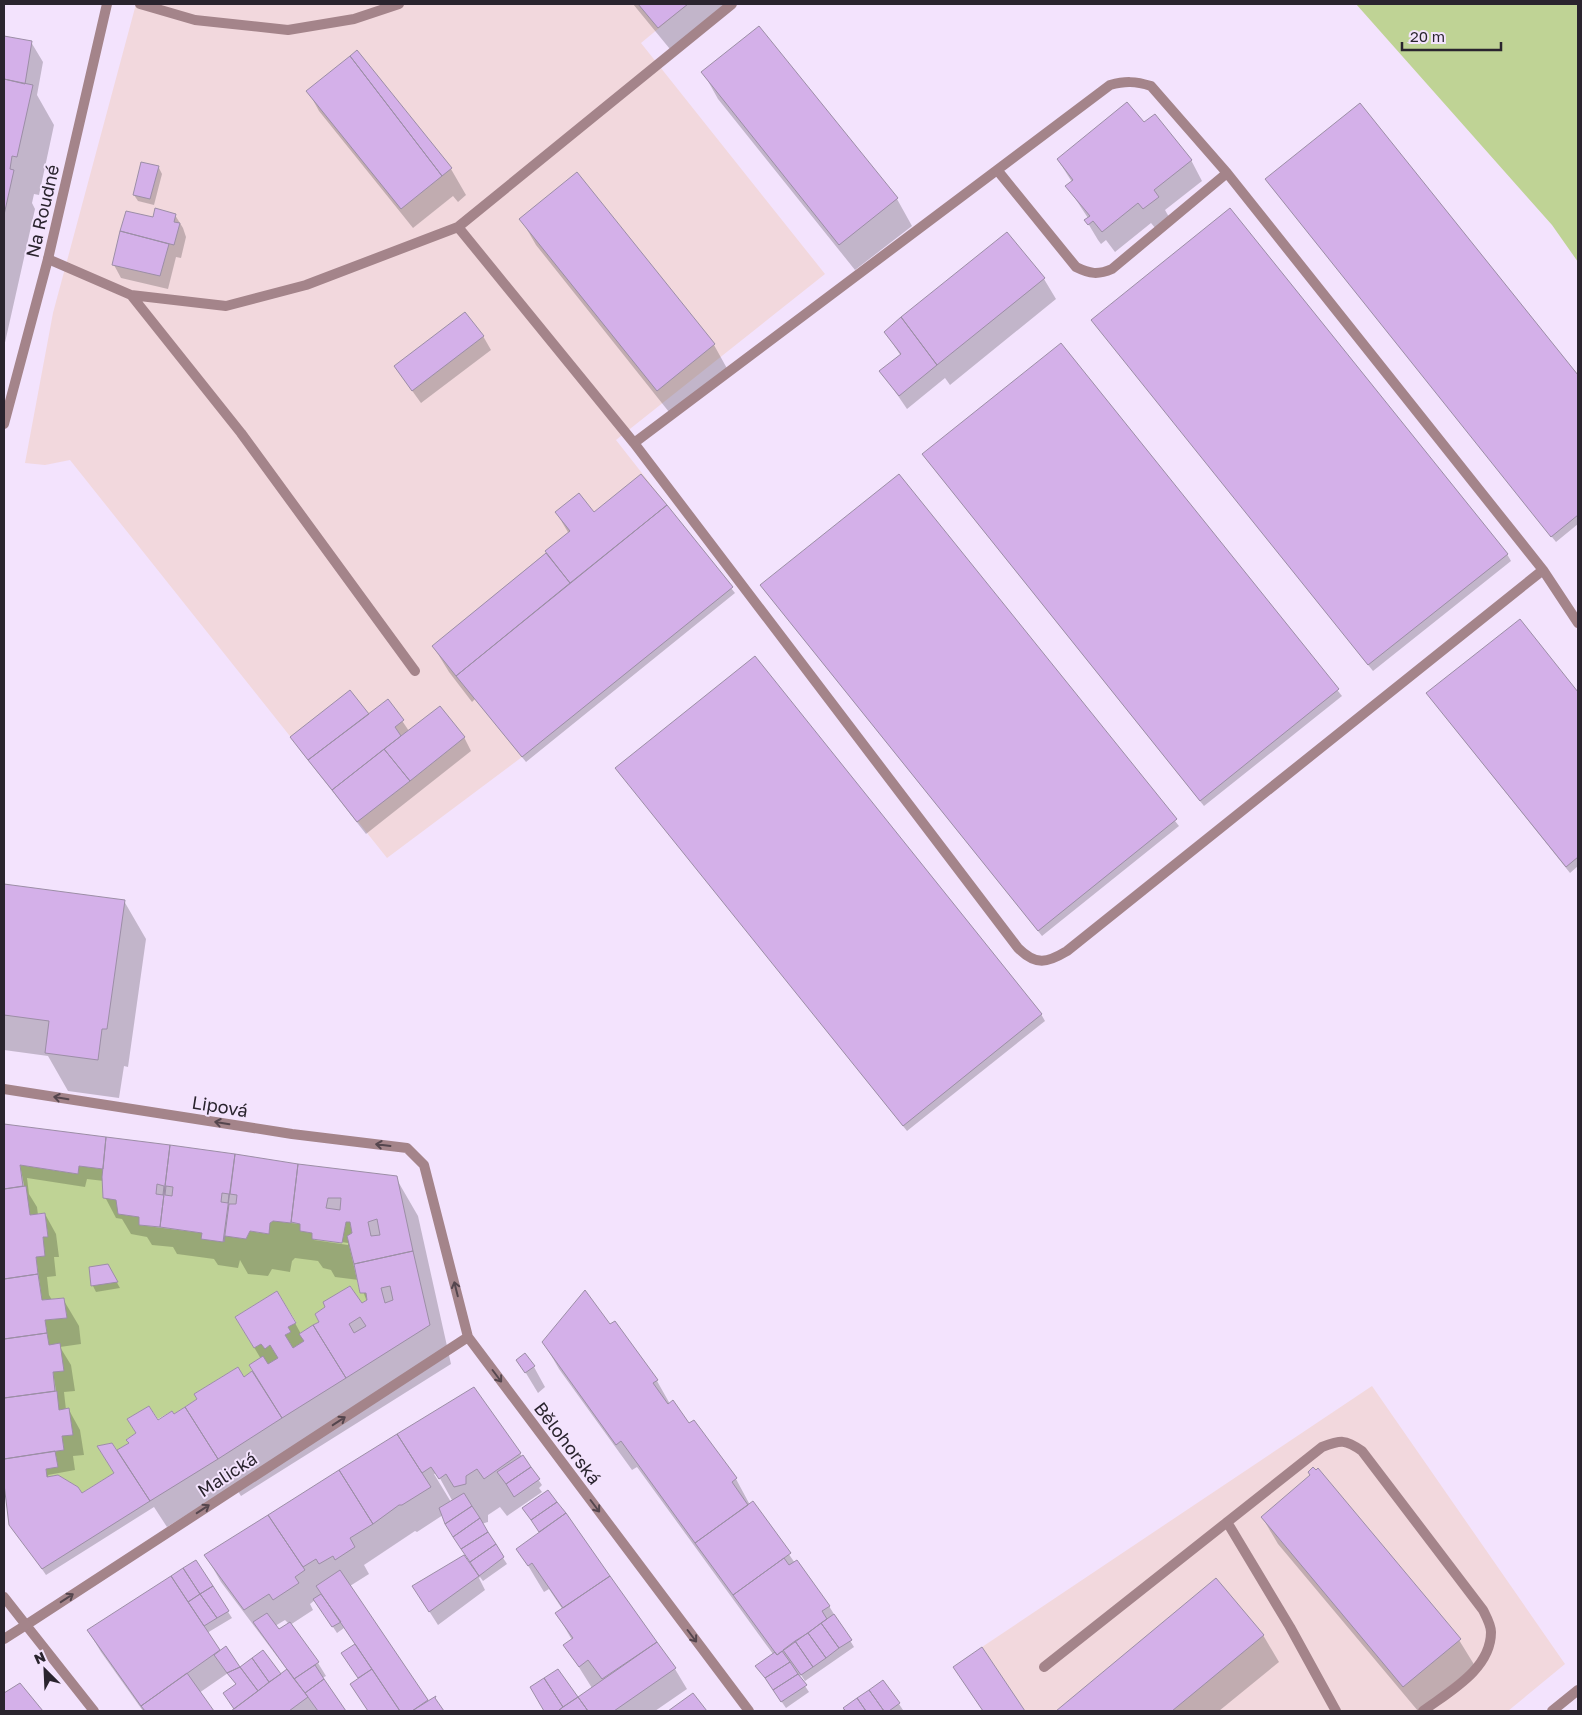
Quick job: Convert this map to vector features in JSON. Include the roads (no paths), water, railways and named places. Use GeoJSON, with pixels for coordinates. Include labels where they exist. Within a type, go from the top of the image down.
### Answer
{"type":"FeatureCollection","features":[{"type":"Feature","properties":{"kind":"street","name":"Na Roudné"},"geometry":{"type":"LineString","coordinates":[[4,424],[48,259],[106,4]]}},
{"type":"Feature","properties":{"kind":"street"},"geometry":{"type":"LineString","coordinates":[[140,4],[195,20],[288,30],[354,19],[399,4]]}},
{"type":"Feature","properties":{"kind":"street"},"geometry":{"type":"LineString","coordinates":[[48,259],[131,295],[226,306],[306,284],[458,226],[732,4]]}},
{"type":"Feature","properties":{"kind":"street"},"geometry":{"type":"LineString","coordinates":[[634,443],[1110,85],[1125,81],[1151,86],[1227,173],[1543,570],[1578,623]]}},
{"type":"Feature","properties":{"kind":"street"},"geometry":{"type":"LineString","coordinates":[[998,170],[1076,267],[1089,274],[1100,274],[1112,269],[1227,173]]}},
{"type":"Feature","properties":{"kind":"street"},"geometry":{"type":"LineString","coordinates":[[458,226],[634,443],[1018,948],[1027,957],[1036,961],[1052,960],[1067,950],[1543,570]]}},
{"type":"Feature","properties":{"kind":"street"},"geometry":{"type":"LineString","coordinates":[[131,295],[241,433],[415,671]]}},
{"type":"Feature","properties":{"kind":"street","name":"Lipová"},"geometry":{"type":"LineString","coordinates":[[4,1089],[292,1134],[407,1148],[424,1166]]}},
{"type":"Feature","properties":{"kind":"street","name":"Bělohorská"},"geometry":{"type":"LineString","coordinates":[[424,1166],[468,1337],[749,1711]]}},
{"type":"Feature","properties":{"kind":"street","name":"Malická"},"geometry":{"type":"LineString","coordinates":[[4,1639],[468,1337]]}},
{"type":"Feature","properties":{"kind":"street"},"geometry":{"type":"LineString","coordinates":[[1044,1667],[1322,1447],[1337,1441],[1349,1442],[1362,1451],[1483,1610],[1491,1630],[1489,1650],[1477,1669],[1423,1711]]}},
{"type":"Feature","properties":{"kind":"street"},"geometry":{"type":"LineString","coordinates":[[1227,1522],[1290,1627],[1336,1711]]}},
{"type":"Feature","properties":{"kind":"street"},"geometry":{"type":"LineString","coordinates":[[4,1597],[94,1711]]}},
{"type":"Feature","properties":{"kind":"street"},"geometry":{"type":"LineString","coordinates":[[1552,1711],[1578,1690]]}}]}
